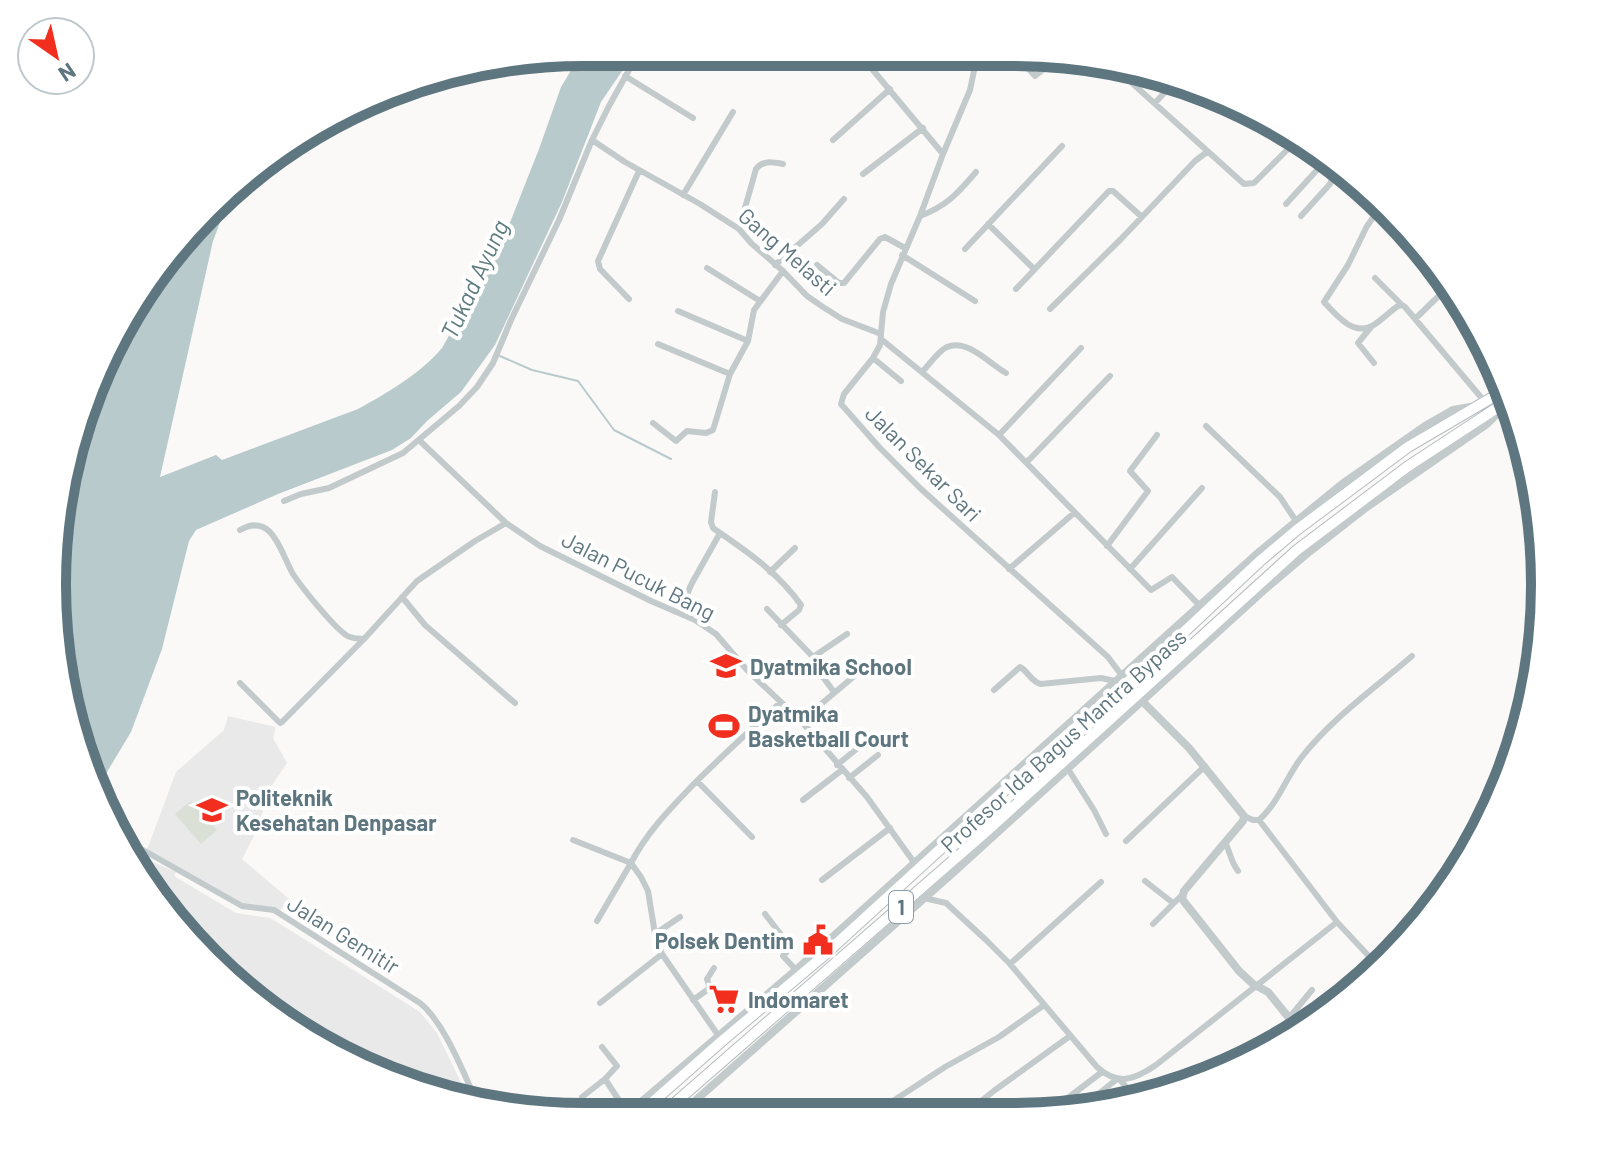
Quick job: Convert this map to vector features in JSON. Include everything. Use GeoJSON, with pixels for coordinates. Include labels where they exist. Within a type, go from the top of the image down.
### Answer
{"type":"FeatureCollection","features":[{"type":"Feature","properties":{"kind":"highway","name":"Profesor Ida Bagus Mantra Bypass"},"geometry":{"type":"LineString","coordinates":[[645,1103],[720,1038],[809,968],[1121,680],[1169,646],[1298,529],[1408,447],[1495,396]]}},
{"type":"Feature","properties":{"kind":"highway"},"geometry":{"type":"LineString","coordinates":[[1481,404],[1498,403]]}},
{"type":"Feature","properties":{"kind":"highway","name":"Profesor Ida Bagus Mantra Bypass"},"geometry":{"type":"LineString","coordinates":[[675,1103],[991,833],[1140,699],[1297,550],[1407,467],[1499,407]]}},
{"type":"Feature","properties":{"kind":"highway"},"geometry":{"type":"LineString","coordinates":[[852,929],[865,939]]}},
{"type":"Feature","properties":{"kind":"highway"},"geometry":{"type":"LineString","coordinates":[[738,1047],[747,1057]]}},
{"type":"Feature","properties":{"kind":"street"},"geometry":{"type":"LineString","coordinates":[[284,501],[329,488],[403,453],[477,387],[493,363],[592,140],[631,66]]}},
{"type":"Feature","properties":{"kind":"street"},"geometry":{"type":"LineString","coordinates":[[870,66],[943,154]]}},
{"type":"Feature","properties":{"kind":"street"},"geometry":{"type":"LineString","coordinates":[[1026,66],[1035,76],[1047,67]]}},
{"type":"Feature","properties":{"kind":"street","name":"Jalan Sekar Sari"},"geometry":{"type":"LineString","coordinates":[[976,68],[970,90],[886,298],[881,336],[873,358],[844,394],[841,404],[921,489],[1108,657],[1121,680],[1140,699]]}},
{"type":"Feature","properties":{"kind":"street"},"geometry":{"type":"LineString","coordinates":[[625,76],[693,118]]}},
{"type":"Feature","properties":{"kind":"street"},"geometry":{"type":"LineString","coordinates":[[1128,79],[1241,182],[1254,183],[1291,146]]}},
{"type":"Feature","properties":{"kind":"street"},"geometry":{"type":"LineString","coordinates":[[833,140],[890,89]]}},
{"type":"Feature","properties":{"kind":"street"},"geometry":{"type":"LineString","coordinates":[[1155,103],[1167,90]]}},
{"type":"Feature","properties":{"kind":"street"},"geometry":{"type":"LineString","coordinates":[[683,195],[733,112]]}},
{"type":"Feature","properties":{"kind":"street"},"geometry":{"type":"LineString","coordinates":[[863,174],[923,128]]}},
{"type":"Feature","properties":{"kind":"street","name":"Gang Melasti"},"geometry":{"type":"LineString","coordinates":[[592,140],[739,229],[807,296],[842,319],[881,336],[999,435],[1152,590],[1172,577],[1200,606]]}},
{"type":"Feature","properties":{"kind":"street"},"geometry":{"type":"LineString","coordinates":[[965,249],[1062,146]]}},
{"type":"Feature","properties":{"kind":"street"},"geometry":{"type":"LineString","coordinates":[[1050,309],[1207,152]]}},
{"type":"Feature","properties":{"kind":"street"},"geometry":{"type":"LineString","coordinates":[[739,229],[756,169],[770,162],[783,164]]}},
{"type":"Feature","properties":{"kind":"street"},"geometry":{"type":"LineString","coordinates":[[1286,204],[1319,167]]}},
{"type":"Feature","properties":{"kind":"street"},"geometry":{"type":"LineString","coordinates":[[629,299],[600,269],[598,261],[639,171]]}},
{"type":"Feature","properties":{"kind":"street"},"geometry":{"type":"LineString","coordinates":[[920,216],[949,202],[976,172]]}},
{"type":"Feature","properties":{"kind":"street"},"geometry":{"type":"LineString","coordinates":[[1301,216],[1330,184],[1331,176],[1326,172]]}},
{"type":"Feature","properties":{"kind":"street"},"geometry":{"type":"LineString","coordinates":[[1016,289],[1109,191],[1113,191],[1142,217]]}},
{"type":"Feature","properties":{"kind":"street"},"geometry":{"type":"LineString","coordinates":[[775,265],[822,224],[844,199]]}},
{"type":"Feature","properties":{"kind":"street"},"geometry":{"type":"LineString","coordinates":[[1371,327],[1349,326],[1323,301],[1348,265],[1375,214]]}},
{"type":"Feature","properties":{"kind":"street"},"geometry":{"type":"LineString","coordinates":[[988,224],[1034,269]]}},
{"type":"Feature","properties":{"kind":"street"},"geometry":{"type":"LineString","coordinates":[[817,265],[839,283],[844,283],[880,239],[885,237],[975,301]]}},
{"type":"Feature","properties":{"kind":"street"},"geometry":{"type":"LineString","coordinates":[[707,268],[760,301]]}},
{"type":"Feature","properties":{"kind":"street"},"geometry":{"type":"LineString","coordinates":[[653,423],[676,441],[687,431],[711,432],[730,374],[748,341],[754,310],[783,271]]}},
{"type":"Feature","properties":{"kind":"street"},"geometry":{"type":"LineString","coordinates":[[994,690],[1020,667],[1041,684],[1101,678],[1121,680],[1200,606],[1342,484],[1425,426],[1453,410],[1481,404],[1415,319],[1375,278]]}},
{"type":"Feature","properties":{"kind":"street"},"geometry":{"type":"LineString","coordinates":[[1415,319],[1442,293]]}},
{"type":"Feature","properties":{"kind":"street"},"geometry":{"type":"LineString","coordinates":[[1374,363],[1358,343],[1371,327],[1402,305]]}},
{"type":"Feature","properties":{"kind":"street"},"geometry":{"type":"LineString","coordinates":[[678,311],[748,341]]}},
{"type":"Feature","properties":{"kind":"street"},"geometry":{"type":"LineString","coordinates":[[658,344],[730,374]]}},
{"type":"Feature","properties":{"kind":"street"},"geometry":{"type":"LineString","coordinates":[[923,371],[941,351],[948,346],[956,346],[970,349],[1006,373]]}},
{"type":"Feature","properties":{"kind":"street"},"geometry":{"type":"LineString","coordinates":[[999,435],[1081,348]]}},
{"type":"Feature","properties":{"kind":"street"},"geometry":{"type":"LineString","coordinates":[[873,358],[901,381]]}},
{"type":"Feature","properties":{"kind":"street"},"geometry":{"type":"LineString","coordinates":[[1027,462],[1110,376]]}},
{"type":"Feature","properties":{"kind":"street"},"geometry":{"type":"LineString","coordinates":[[1206,426],[1280,497],[1296,521]]}},
{"type":"Feature","properties":{"kind":"street"},"geometry":{"type":"LineString","coordinates":[[1107,546],[1148,491],[1130,471],[1157,435]]}},
{"type":"Feature","properties":{"kind":"street","name":"Jalan Pucuk Bang"},"geometry":{"type":"LineString","coordinates":[[419,440],[506,523],[540,546],[684,614],[716,634],[748,671],[801,721],[867,797],[916,866]]}},
{"type":"Feature","properties":{"kind":"street"},"geometry":{"type":"LineString","coordinates":[[1130,569],[1202,488]]}},
{"type":"Feature","properties":{"kind":"street"},"geometry":{"type":"LineString","coordinates":[[715,492],[713,528],[751,554],[801,605],[781,625]]}},
{"type":"Feature","properties":{"kind":"street"},"geometry":{"type":"LineString","coordinates":[[1009,569],[1074,513]]}},
{"type":"Feature","properties":{"kind":"street"},"geometry":{"type":"LineString","coordinates":[[240,683],[281,723],[417,581],[506,523]]}},
{"type":"Feature","properties":{"kind":"street"},"geometry":{"type":"LineString","coordinates":[[240,530],[253,524],[270,533],[285,555],[292,573],[333,623],[348,638],[364,639]]}},
{"type":"Feature","properties":{"kind":"street"},"geometry":{"type":"LineString","coordinates":[[684,614],[692,583],[720,533]]}},
{"type":"Feature","properties":{"kind":"street"},"geometry":{"type":"LineString","coordinates":[[770,572],[795,548]]}},
{"type":"Feature","properties":{"kind":"street"},"geometry":{"type":"LineString","coordinates":[[402,597],[425,625],[515,703]]}},
{"type":"Feature","properties":{"kind":"street"},"geometry":{"type":"LineString","coordinates":[[767,609],[813,657],[815,666],[834,692]]}},
{"type":"Feature","properties":{"kind":"street"},"geometry":{"type":"LineString","coordinates":[[813,657],[847,634]]}},
{"type":"Feature","properties":{"kind":"street"},"geometry":{"type":"LineString","coordinates":[[693,1103],[924,898],[991,833],[1068,769],[1140,699],[1205,766],[1244,816],[1259,820],[1270,808],[1300,759],[1321,735],[1412,656]]}},
{"type":"Feature","properties":{"kind":"street"},"geometry":{"type":"LineString","coordinates":[[801,721],[865,667]]}},
{"type":"Feature","properties":{"kind":"street"},"geometry":{"type":"LineString","coordinates":[[597,921],[639,845],[697,781],[781,702]]}},
{"type":"Feature","properties":{"kind":"street"},"geometry":{"type":"LineString","coordinates":[[803,800],[865,742]]}},
{"type":"Feature","properties":{"kind":"street"},"geometry":{"type":"LineString","coordinates":[[849,778],[878,755]]}},
{"type":"Feature","properties":{"kind":"street"},"geometry":{"type":"LineString","coordinates":[[1126,841],[1205,766]]}},
{"type":"Feature","properties":{"kind":"street"},"geometry":{"type":"LineString","coordinates":[[1068,769],[1106,834]]}},
{"type":"Feature","properties":{"kind":"street"},"geometry":{"type":"LineString","coordinates":[[697,781],[752,837]]}},
{"type":"Feature","properties":{"kind":"street"},"geometry":{"type":"LineString","coordinates":[[1153,924],[1181,896],[1244,816]]}},
{"type":"Feature","properties":{"kind":"street"},"geometry":{"type":"LineString","coordinates":[[1259,820],[1337,922],[1371,958]]}},
{"type":"Feature","properties":{"kind":"street"},"geometry":{"type":"LineString","coordinates":[[822,880],[890,828]]}},
{"type":"Feature","properties":{"kind":"street"},"geometry":{"type":"LineString","coordinates":[[573,840],[631,863],[648,891],[655,934],[662,954],[720,1038],[916,866]]}},
{"type":"Feature","properties":{"kind":"street"},"geometry":{"type":"LineString","coordinates":[[1225,842],[1238,871]]}},
{"type":"Feature","properties":{"kind":"street","name":"Jalan Gemitir"},"geometry":{"type":"LineString","coordinates":[[143,850],[242,906],[274,910],[420,1003],[440,1026],[471,1090]]}},
{"type":"Feature","properties":{"kind":"street"},"geometry":{"type":"LineString","coordinates":[[1145,881],[1173,903]]}},
{"type":"Feature","properties":{"kind":"street"},"geometry":{"type":"LineString","coordinates":[[1010,964],[1101,882]]}},
{"type":"Feature","properties":{"kind":"street"},"geometry":{"type":"LineString","coordinates":[[1181,896],[1239,971],[1268,992],[1292,1022]]}},
{"type":"Feature","properties":{"kind":"street"},"geometry":{"type":"LineString","coordinates":[[924,898],[946,903],[986,940],[1102,1072],[1119,1079],[1128,1090]]}},
{"type":"Feature","properties":{"kind":"street"},"geometry":{"type":"LineString","coordinates":[[765,914],[789,945],[783,955],[796,970]]}},
{"type":"Feature","properties":{"kind":"street"},"geometry":{"type":"LineString","coordinates":[[655,934],[680,917]]}},
{"type":"Feature","properties":{"kind":"street"},"geometry":{"type":"LineString","coordinates":[[1097,1096],[1119,1079],[1134,1077],[1156,1065],[1337,922]]}},
{"type":"Feature","properties":{"kind":"street"},"geometry":{"type":"LineString","coordinates":[[600,1003],[662,954]]}},
{"type":"Feature","properties":{"kind":"street"},"geometry":{"type":"LineString","coordinates":[[693,1000],[710,988],[707,979],[714,968]]}},
{"type":"Feature","properties":{"kind":"street"},"geometry":{"type":"LineString","coordinates":[[1289,1018],[1312,990]]}},
{"type":"Feature","properties":{"kind":"street"},"geometry":{"type":"LineString","coordinates":[[889,1103],[931,1075],[999,1037],[1044,1005]]}},
{"type":"Feature","properties":{"kind":"street"},"geometry":{"type":"LineString","coordinates":[[979,1103],[1070,1036]]}},
{"type":"Feature","properties":{"kind":"street"},"geometry":{"type":"LineString","coordinates":[[582,1097],[617,1066],[602,1047]]}},
{"type":"Feature","properties":{"kind":"street"},"geometry":{"type":"LineString","coordinates":[[1065,1100],[1102,1072]]}},
{"type":"Feature","properties":{"kind":"street"},"geometry":{"type":"LineString","coordinates":[[605,1079],[622,1103]]}},
{"type":"Feature","properties":{"kind":"shaded area"},"geometry":{"type":"Polygon","coordinates":[[[573,66],[625,66],[601,102],[562,202],[495,345],[461,392],[411,438],[392,450],[196,530],[189,541],[162,649],[131,732],[103,778],[84,719],[70,652],[66,584],[70,517],[84,450],[105,386],[153,296],[221,215],[160,477],[216,455],[222,460],[358,409],[413,375],[442,348],[505,235],[561,87],[573,66]]]}},
{"type":"Feature","properties":{"kind":"shaded area","name":"Politeknik Kesehatan Denpasar"},"geometry":{"type":"Polygon","coordinates":[[[228,716],[276,727],[273,738],[287,763],[271,787],[255,834],[242,859],[289,899],[279,912],[243,906],[147,850],[176,772],[224,730],[228,716]]]}},
{"type":"Feature","properties":{"kind":"shaded area"},"geometry":{"type":"Polygon","coordinates":[[[191,801],[217,830],[201,844],[175,814],[191,801]]]}},
{"type":"Feature","properties":{"kind":"shaded area"},"geometry":{"type":"Polygon","coordinates":[[[148,860],[176,872],[174,876],[236,913],[270,918],[420,1012],[437,1033],[464,1088],[386,1064],[296,1016],[218,951],[173,900],[147,863],[148,860]]]}},
{"type":"Feature","properties":{"kind":"waterway"},"geometry":{"type":"LineString","coordinates":[[500,356],[532,370],[578,381],[614,430],[671,459]]}},
{"type":"Feature","properties":{"kind":"place","name":"Dyatmika School"},"geometry":{"type":"Point","coordinates":[726,666]}},
{"type":"Feature","properties":{"kind":"place","name":"Dyatmika Basketball Court"},"geometry":{"type":"Point","coordinates":[724,726]}},
{"type":"Feature","properties":{"kind":"place","name":"Politeknik Kesehatan Denpasar"},"geometry":{"type":"Point","coordinates":[212,810]}},
{"type":"Feature","properties":{"kind":"place","name":"Polsek Dentim"},"geometry":{"type":"Point","coordinates":[818,940]}},
{"type":"Feature","properties":{"kind":"place","name":"Indomaret"},"geometry":{"type":"Point","coordinates":[724,999]}},
{"type":"Feature","properties":{"kind":"water label","name":"Tukad Ayung"},"geometry":{"type":"Point","coordinates":[474,279]}}]}
